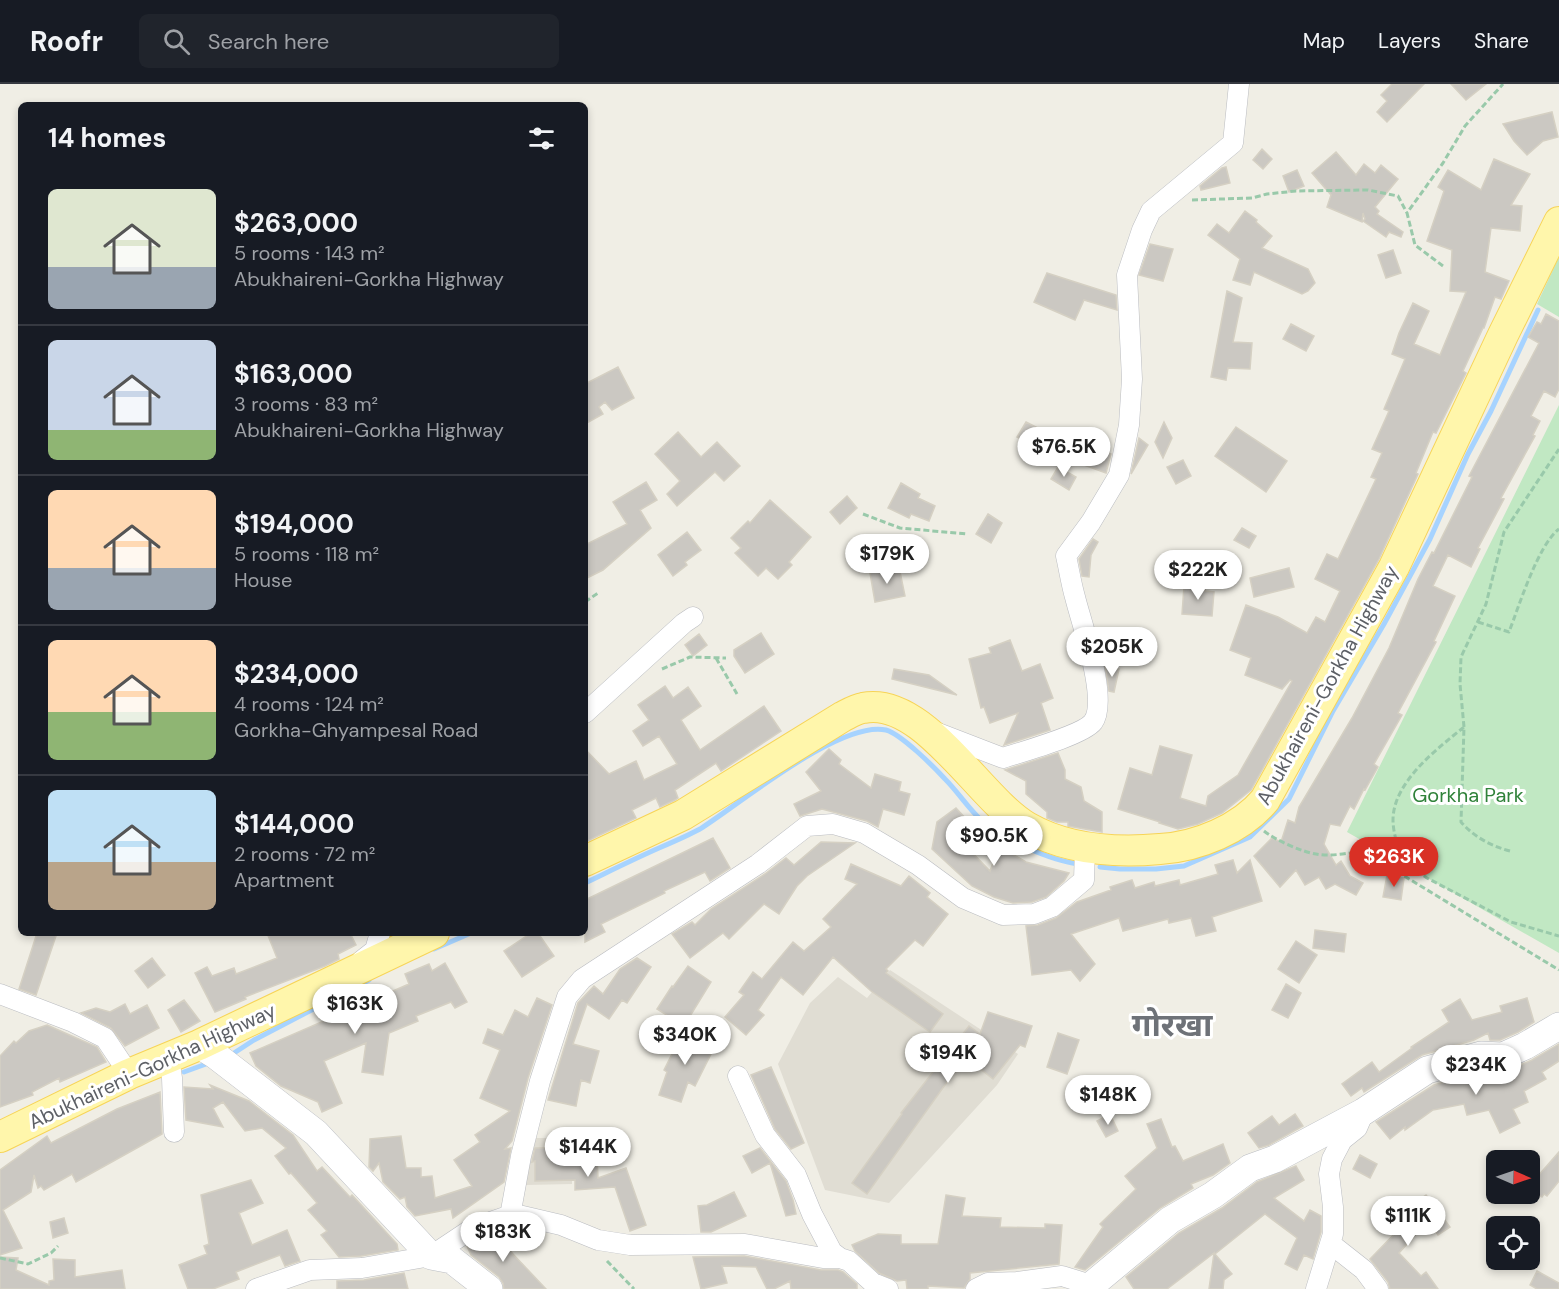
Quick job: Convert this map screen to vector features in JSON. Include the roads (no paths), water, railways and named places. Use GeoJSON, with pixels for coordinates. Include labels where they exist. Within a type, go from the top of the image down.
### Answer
{"type":"FeatureCollection","features":[{"type":"Feature","properties":{"kind":"main road","name":"Abukhaireni-Gorkha Highway"},"geometry":{"type":"LineString","coordinates":[[588,860],[683,815],[842,717],[863,708],[885,708],[903,715],[922,727],[944,746],[999,806],[1027,827],[1084,848],[1132,851],[1179,848],[1217,834],[1256,811],[1265,800],[1394,567],[1559,222]]}},
{"type":"Feature","properties":{"kind":"main road","name":"Abukhaireni-Gorkha Highway"},"geometry":{"type":"LineString","coordinates":[[0,1137],[129,1074],[199,1045],[428,936]]}},
{"type":"Feature","properties":{"kind":"street"},"geometry":{"type":"LineString","coordinates":[[922,727],[1003,758],[1074,734],[1092,723],[1098,709],[1096,682],[1087,635],[1075,597],[1066,556],[1091,522],[1119,475],[1129,425],[1132,379],[1127,275],[1151,211],[1233,143],[1239,84]]}},
{"type":"Feature","properties":{"kind":"street"},"geometry":{"type":"LineString","coordinates":[[588,710],[693,617]]}},
{"type":"Feature","properties":{"kind":"street"},"geometry":{"type":"LineString","coordinates":[[510,1216],[521,1156],[540,1081],[567,997],[582,979],[740,876],[807,826],[832,824],[864,833],[918,865],[963,898],[1003,915],[1034,914],[1052,907],[1084,880],[1084,848]]}},
{"type":"Feature","properties":{"kind":"street"},"geometry":{"type":"LineString","coordinates":[[340,978],[375,950],[379,936]]}},
{"type":"Feature","properties":{"kind":"street"},"geometry":{"type":"LineString","coordinates":[[0,994],[73,1022],[105,1038],[129,1074]]}},
{"type":"Feature","properties":{"kind":"street"},"geometry":{"type":"LineString","coordinates":[[976,1289],[988,1283],[1062,1276],[1089,1287],[1170,1221],[1213,1195],[1250,1168],[1275,1159],[1363,1112],[1427,1070],[1481,1055],[1503,1056],[1559,1026]]}},
{"type":"Feature","properties":{"kind":"street"},"geometry":{"type":"LineString","coordinates":[[199,1045],[316,1133],[431,1256]]}},
{"type":"Feature","properties":{"kind":"street"},"geometry":{"type":"LineString","coordinates":[[169,1058],[174,1132]]}},
{"type":"Feature","properties":{"kind":"street"},"geometry":{"type":"LineString","coordinates":[[738,1076],[765,1135],[796,1175],[812,1214],[832,1252],[840,1258]]}},
{"type":"Feature","properties":{"kind":"street"},"geometry":{"type":"LineString","coordinates":[[1316,1289],[1331,1244],[1333,1208],[1329,1174],[1332,1159],[1342,1140],[1357,1128],[1363,1112]]}},
{"type":"Feature","properties":{"kind":"street"},"geometry":{"type":"LineString","coordinates":[[431,1256],[473,1228],[514,1214],[561,1225],[598,1240],[650,1245],[745,1244],[823,1258],[840,1258],[849,1261],[873,1283],[888,1289]]}},
{"type":"Feature","properties":{"kind":"street"},"geometry":{"type":"LineString","coordinates":[[1331,1244],[1364,1270],[1378,1289]]}},
{"type":"Feature","properties":{"kind":"street"},"geometry":{"type":"LineString","coordinates":[[256,1289],[310,1270],[362,1268],[431,1256],[452,1260],[489,1289]]}},
{"type":"Feature","properties":{"kind":"waterway"},"geometry":{"type":"LineString","coordinates":[[1100,867],[1156,869],[1184,866],[1250,837],[1289,799],[1333,711],[1430,539],[1468,454],[1491,411],[1538,310]]}},
{"type":"Feature","properties":{"kind":"waterway"},"geometry":{"type":"LineString","coordinates":[[588,882],[700,829],[817,750],[866,730],[886,730],[908,744],[940,774],[981,820],[1001,834],[1041,854],[1079,864]]}},
{"type":"Feature","properties":{"kind":"waterway"},"geometry":{"type":"LineString","coordinates":[[434,949],[464,936]]}},
{"type":"Feature","properties":{"kind":"waterway"},"geometry":{"type":"LineString","coordinates":[[231,1055],[254,1040],[369,980]]}},
{"type":"Feature","properties":{"kind":"waterway"},"geometry":{"type":"LineString","coordinates":[[184,1072],[206,1064]]}},
{"type":"Feature","properties":{"kind":"district","name":"गोरखा"},"geometry":{"type":"Point","coordinates":[1172,1025]}},
{"type":"Feature","properties":{"kind":"park label","name":"Gorkha Park"},"geometry":{"type":"Point","coordinates":[1468,795]}}]}
